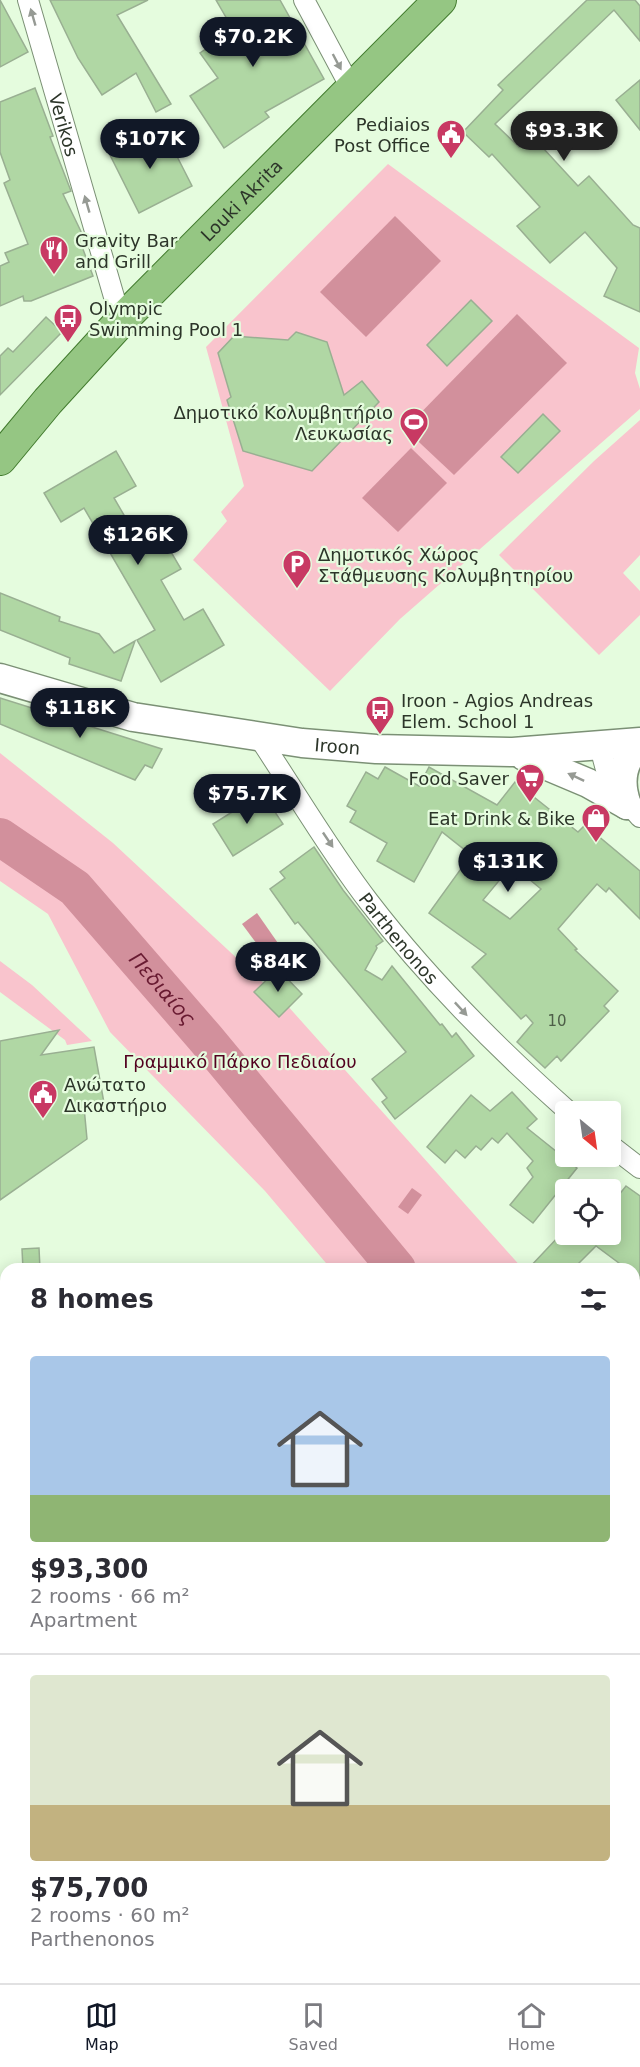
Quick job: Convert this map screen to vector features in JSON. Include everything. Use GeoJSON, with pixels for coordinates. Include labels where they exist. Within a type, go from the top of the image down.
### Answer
{"type":"FeatureCollection","features":[{"type":"Feature","properties":{"kind":"main road","name":"Louki Akrita"},"geometry":{"type":"LineString","coordinates":[[0,459],[41,409],[121,321],[440,0]]}},
{"type":"Feature","properties":{"kind":"main road","name":"Iroon"},"geometry":{"type":"LineString","coordinates":[[0,678],[133,717],[260,739],[376,749],[513,752],[640,744]]}},
{"type":"Feature","properties":{"kind":"main road"},"geometry":{"type":"LineString","coordinates":[[634,811],[622,786],[624,769],[640,744]]}},
{"type":"Feature","properties":{"kind":"main road"},"geometry":{"type":"LineString","coordinates":[[513,752],[568,774],[634,811]]}},
{"type":"Feature","properties":{"kind":"street","name":"Verikos"},"geometry":{"type":"LineString","coordinates":[[28,0],[121,321]]}},
{"type":"Feature","properties":{"kind":"street"},"geometry":{"type":"LineString","coordinates":[[304,0],[351,88]]}},
{"type":"Feature","properties":{"kind":"street","name":"Parthenonos"},"geometry":{"type":"LineString","coordinates":[[260,739],[368,900],[397,937],[482,1031],[557,1101]]}},
{"type":"Feature","properties":{"kind":"street"},"geometry":{"type":"LineString","coordinates":[[600,747],[609,781],[634,811]]}},
{"type":"Feature","properties":{"kind":"street"},"geometry":{"type":"LineString","coordinates":[[621,1153],[640,1167]]}},
{"type":"Feature","properties":{"kind":"green space","name":"Δημοτικό Κολυμβητήριο Λευκωσίας"},"geometry":{"type":"Polygon","coordinates":[[[388,164],[639,348],[635,373],[640,389],[640,409],[400,619],[330,691],[193,560],[227,521],[221,512],[244,486],[206,347],[388,164]]]}},
{"type":"Feature","properties":{"kind":"green space"},"geometry":{"type":"Polygon","coordinates":[[[640,420],[640,555],[623,573],[640,591],[640,615],[599,655],[499,555],[594,461],[640,420]]]}},
{"type":"Feature","properties":{"kind":"green space","name":"Γραμμικό Πάρκο Πεδιαίου"},"geometry":{"type":"Polygon","coordinates":[[[0,753],[113,843],[286,1004],[518,1263],[326,1263],[265,1191],[110,1032],[48,914],[0,881],[0,753]]]}},
{"type":"Feature","properties":{"kind":"green space"},"geometry":{"type":"Polygon","coordinates":[[[0,961],[32,985],[92,1041],[67,1045],[65,1040],[0,992],[0,961]]]}},
{"type":"Feature","properties":{"kind":"shaded area"},"geometry":{"type":"Polygon","coordinates":[[[395,216],[441,261],[366,337],[320,292],[395,216]]]}},
{"type":"Feature","properties":{"kind":"shaded area"},"geometry":{"type":"Polygon","coordinates":[[[517,314],[567,363],[454,475],[405,429],[517,314]]]}},
{"type":"Feature","properties":{"kind":"shaded area"},"geometry":{"type":"Polygon","coordinates":[[[411,448],[447,483],[398,532],[362,498],[411,448]]]}},
{"type":"Feature","properties":{"kind":"shaded area"},"geometry":{"type":"Polygon","coordinates":[[[257,913],[280,946],[266,956],[242,924],[257,913]]]}},
{"type":"Feature","properties":{"kind":"shaded area"},"geometry":{"type":"Polygon","coordinates":[[[412,1188],[422,1195],[408,1214],[398,1207],[412,1188]]]}},
{"type":"Feature","properties":{"kind":"building"},"geometry":{"type":"Polygon","coordinates":[[[0,0],[28,52],[0,67],[0,0]]]}},
{"type":"Feature","properties":{"kind":"building"},"geometry":{"type":"Polygon","coordinates":[[[50,0],[148,0],[117,15],[171,104],[156,112],[136,73],[102,95],[78,58],[50,0]]]}},
{"type":"Feature","properties":{"kind":"building"},"geometry":{"type":"Polygon","coordinates":[[[216,0],[280,0],[324,79],[265,112],[269,117],[224,148],[190,96],[218,78],[200,53],[222,38],[219,33],[231,26],[216,0]]]}},
{"type":"Feature","properties":{"kind":"building"},"geometry":{"type":"Polygon","coordinates":[[[587,0],[635,0],[640,6],[640,41],[614,10],[495,124],[519,147],[532,136],[578,186],[589,176],[633,225],[640,228],[640,312],[604,296],[617,268],[585,232],[550,263],[517,226],[540,207],[492,154],[489,157],[463,132],[503,90],[498,85],[587,0]]]}},
{"type":"Feature","properties":{"kind":"building"},"geometry":{"type":"Polygon","coordinates":[[[640,80],[640,130],[616,100],[640,80]]]}},
{"type":"Feature","properties":{"kind":"building"},"geometry":{"type":"Polygon","coordinates":[[[35,88],[53,136],[50,137],[71,191],[63,194],[86,242],[81,244],[93,276],[31,301],[24,301],[23,296],[0,306],[0,266],[9,262],[5,253],[28,244],[4,183],[10,180],[0,152],[0,102],[35,88]]]}},
{"type":"Feature","properties":{"kind":"building"},"geometry":{"type":"Polygon","coordinates":[[[162,127],[192,186],[139,213],[109,153],[162,127]]]}},
{"type":"Feature","properties":{"kind":"building"},"geometry":{"type":"Polygon","coordinates":[[[471,300],[492,321],[447,366],[427,345],[471,300]]]}},
{"type":"Feature","properties":{"kind":"building"},"geometry":{"type":"Polygon","coordinates":[[[46,317],[62,332],[0,395],[0,356],[8,348],[13,352],[46,317]]]}},
{"type":"Feature","properties":{"kind":"building"},"geometry":{"type":"Polygon","coordinates":[[[296,332],[327,342],[344,395],[362,381],[379,402],[312,471],[243,451],[227,400],[231,397],[218,353],[234,336],[288,340],[296,332]]]}},
{"type":"Feature","properties":{"kind":"building"},"geometry":{"type":"Polygon","coordinates":[[[543,414],[560,431],[518,473],[501,457],[543,414]]]}},
{"type":"Feature","properties":{"kind":"building"},"geometry":{"type":"Polygon","coordinates":[[[116,451],[136,486],[114,498],[138,539],[157,528],[181,569],[161,580],[184,620],[203,609],[224,645],[161,682],[137,640],[155,630],[84,508],[61,522],[44,493],[116,451]]]}},
{"type":"Feature","properties":{"kind":"building"},"geometry":{"type":"Polygon","coordinates":[[[0,593],[60,617],[59,621],[99,634],[114,653],[135,641],[121,681],[69,664],[70,658],[0,630],[0,593]]]}},
{"type":"Feature","properties":{"kind":"building"},"geometry":{"type":"Polygon","coordinates":[[[0,698],[162,749],[152,768],[145,765],[135,780],[0,724],[0,698]]]}},
{"type":"Feature","properties":{"kind":"building"},"geometry":{"type":"Polygon","coordinates":[[[385,767],[419,786],[429,767],[497,805],[515,782],[578,832],[585,825],[640,871],[640,919],[609,888],[606,892],[597,884],[558,929],[577,949],[575,950],[618,991],[604,1006],[609,1011],[561,1061],[557,1056],[545,1068],[517,1042],[533,1023],[526,1015],[521,1019],[472,967],[486,954],[429,913],[471,855],[442,832],[414,882],[377,861],[387,843],[350,822],[356,811],[347,806],[366,772],[378,779],[385,767]],[[512,865],[483,900],[510,919],[541,889],[512,865]]]}},
{"type":"Feature","properties":{"kind":"building"},"geometry":{"type":"Polygon","coordinates":[[[256,797],[263,807],[269,803],[283,824],[233,856],[213,824],[256,797]]]}},
{"type":"Feature","properties":{"kind":"building"},"geometry":{"type":"Polygon","coordinates":[[[314,847],[343,890],[383,941],[376,946],[365,970],[382,980],[392,966],[440,1025],[442,1024],[452,1037],[456,1033],[474,1056],[395,1119],[382,1102],[387,1098],[372,1079],[406,1052],[298,922],[295,924],[270,889],[285,878],[280,872],[314,847]]]}},
{"type":"Feature","properties":{"kind":"building"},"geometry":{"type":"Polygon","coordinates":[[[278,969],[302,994],[279,1017],[254,992],[278,969]]]}},
{"type":"Feature","properties":{"kind":"building","name":"Ανώτατο Δικαστήριο"},"geometry":{"type":"Polygon","coordinates":[[[59,1030],[41,1055],[94,1047],[104,1103],[84,1107],[87,1139],[0,1200],[0,1041],[59,1030]]]}},
{"type":"Feature","properties":{"kind":"building"},"geometry":{"type":"Polygon","coordinates":[[[512,1092],[537,1119],[527,1128],[555,1150],[555,1167],[577,1168],[568,1179],[555,1179],[555,1196],[533,1223],[510,1205],[533,1177],[527,1168],[533,1161],[507,1133],[498,1143],[492,1138],[481,1150],[476,1146],[465,1158],[456,1150],[445,1163],[427,1147],[471,1095],[490,1111],[512,1092]]]}},
{"type":"Feature","properties":{"kind":"building"},"geometry":{"type":"Polygon","coordinates":[[[626,1186],[640,1196],[640,1263],[619,1263],[596,1246],[579,1263],[534,1263],[555,1240],[555,1245],[621,1245],[621,1192],[626,1186]]]}},
{"type":"Feature","properties":{"kind":"building"},"geometry":{"type":"Polygon","coordinates":[[[39,1248],[40,1263],[23,1263],[22,1249],[39,1248]]]}},
{"type":"Feature","properties":{"kind":"waterway","name":"Πεδιαίος"},"geometry":{"type":"LineString","coordinates":[[0,837],[75,888],[206,1039],[392,1263]]}},
{"type":"Feature","properties":{"kind":"place","name":"Pediaios Post Office"},"geometry":{"type":"Point","coordinates":[451,160]}},
{"type":"Feature","properties":{"kind":"place","name":"Gravity Bar and Grill"},"geometry":{"type":"Point","coordinates":[54,276]}},
{"type":"Feature","properties":{"kind":"place","name":"Olympic Swimming Pool 1"},"geometry":{"type":"Point","coordinates":[68,344]}},
{"type":"Feature","properties":{"kind":"place","name":"Δημοτικό Κολυμβητήριο Λευκωσίας"},"geometry":{"type":"Point","coordinates":[414,448]}},
{"type":"Feature","properties":{"kind":"place","name":"Δημοτικός Χώρος Στάθμευσης Κολυμβητηρίου"},"geometry":{"type":"Point","coordinates":[297,590]}},
{"type":"Feature","properties":{"kind":"place","name":"Iroon - Agios Andreas Elem. School 1"},"geometry":{"type":"Point","coordinates":[380,736]}},
{"type":"Feature","properties":{"kind":"place","name":"Food Saver"},"geometry":{"type":"Point","coordinates":[530,804]}},
{"type":"Feature","properties":{"kind":"place","name":"Eat Drink & Bike"},"geometry":{"type":"Point","coordinates":[596,844]}},
{"type":"Feature","properties":{"kind":"place","name":"Ανώτατο Δικαστήριο"},"geometry":{"type":"Point","coordinates":[43,1120]}}]}
